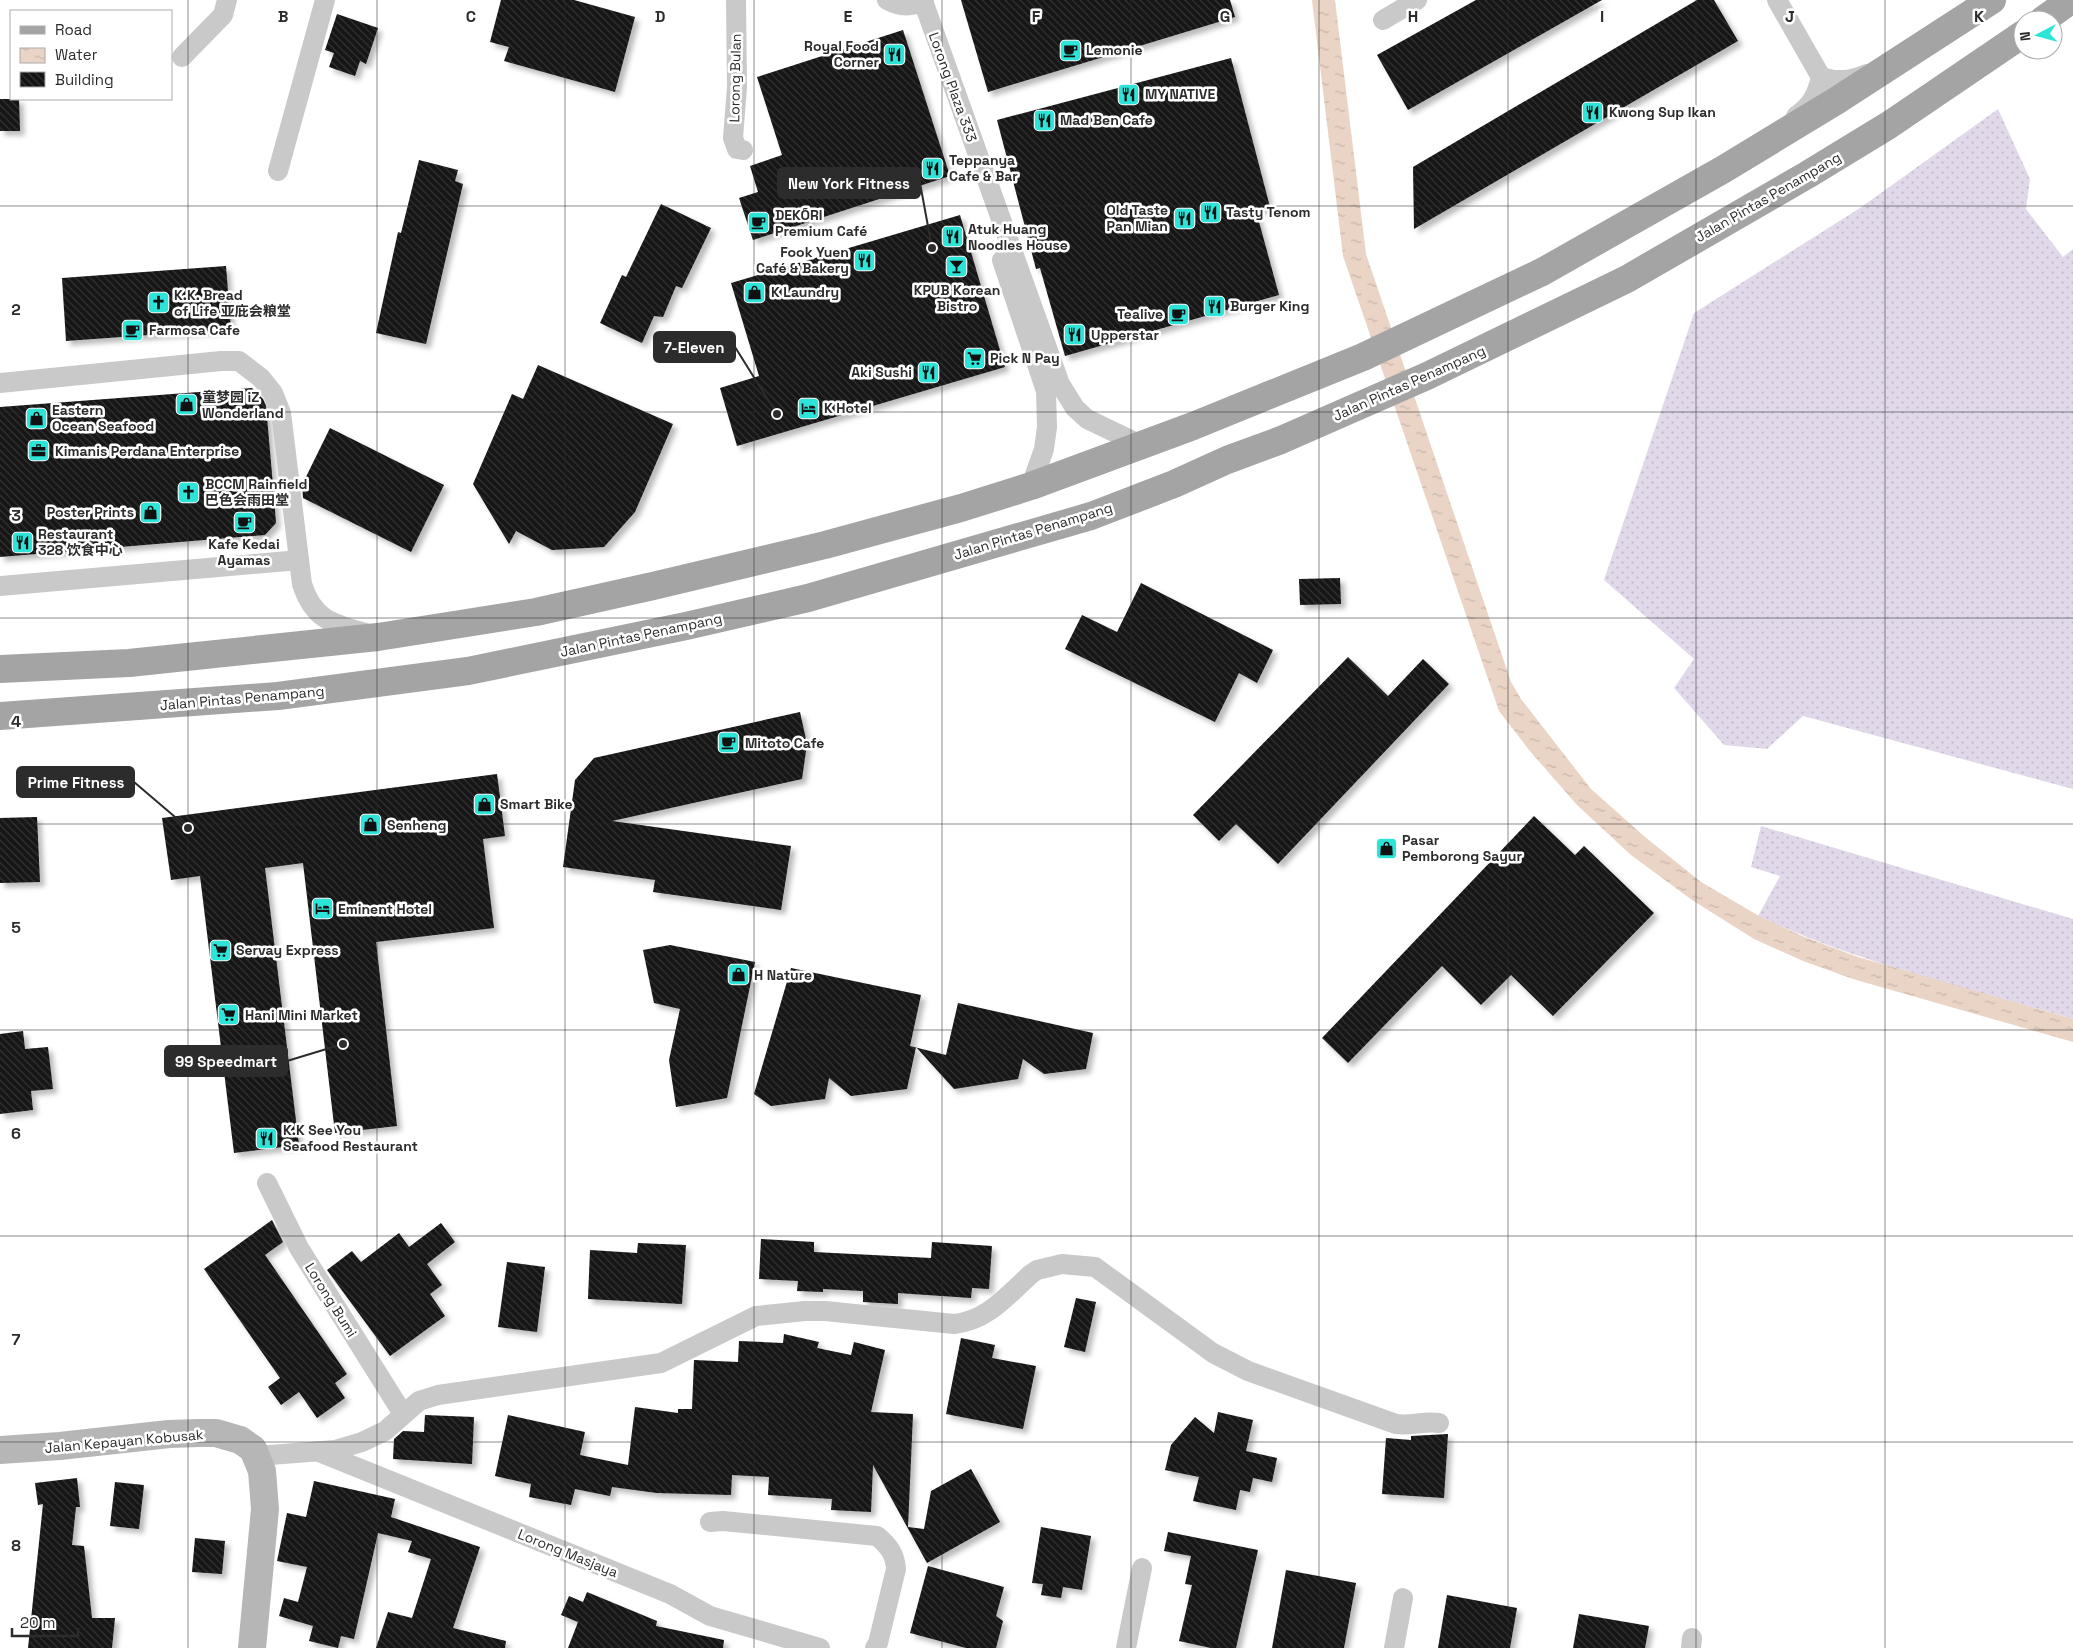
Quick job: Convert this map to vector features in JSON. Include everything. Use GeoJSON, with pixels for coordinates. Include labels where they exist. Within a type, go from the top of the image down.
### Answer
{"type":"FeatureCollection","features":[{"type":"Feature","properties":{"kind":"main road"},"geometry":{"type":"LineString","coordinates":[[0,669],[129,663],[378,637],[536,612],[825,545],[961,508],[1031,486],[1141,445],[1363,357],[1542,272],[1724,169],[1892,65],[1992,0]]}},
{"type":"Feature","properties":{"kind":"main road"},"geometry":{"type":"LineString","coordinates":[[2057,10],[2071,0]]}},
{"type":"Feature","properties":{"kind":"main road","name":"Jalan Pintas Penampang"},"geometry":{"type":"LineString","coordinates":[[0,716],[278,696],[374,685],[468,671],[695,624],[808,598],[1091,516],[1281,440],[1428,376],[1644,269],[1808,175],[2013,41]]}},
{"type":"Feature","properties":{"kind":"street"},"geometry":{"type":"LineString","coordinates":[[182,57],[223,14],[227,0]]}},
{"type":"Feature","properties":{"kind":"street"},"geometry":{"type":"LineString","coordinates":[[278,171],[325,0]]}},
{"type":"Feature","properties":{"kind":"street","name":"Lorong Bulan"},"geometry":{"type":"LineString","coordinates":[[736,0],[738,87],[733,138],[737,149],[743,150]]}},
{"type":"Feature","properties":{"kind":"street"},"geometry":{"type":"LineString","coordinates":[[888,0],[896,5],[905,6],[920,2]]}},
{"type":"Feature","properties":{"kind":"street"},"geometry":{"type":"LineString","coordinates":[[1383,20],[1417,0]]}},
{"type":"Feature","properties":{"kind":"street"},"geometry":{"type":"LineString","coordinates":[[1724,169],[1808,108],[1817,93],[1821,77],[1777,0]]}},
{"type":"Feature","properties":{"kind":"street","name":"Lorong Plaza 333"},"geometry":{"type":"LineString","coordinates":[[920,2],[1060,384],[1075,408],[1087,419],[1141,445]]}},
{"type":"Feature","properties":{"kind":"street","name":"Lorong Plaza 333"},"geometry":{"type":"LineString","coordinates":[[920,2],[1046,390],[1048,414],[1044,449],[1031,486]]}},
{"type":"Feature","properties":{"kind":"street"},"geometry":{"type":"LineString","coordinates":[[1821,77],[1835,81],[1855,79],[1892,65]]}},
{"type":"Feature","properties":{"kind":"street"},"geometry":{"type":"LineString","coordinates":[[0,383],[221,361],[239,361],[261,378],[273,394],[281,413],[302,584],[306,598],[312,609],[323,618],[378,637]]}},
{"type":"Feature","properties":{"kind":"street"},"geometry":{"type":"LineString","coordinates":[[0,586],[299,560]]}},
{"type":"Feature","properties":{"kind":"street","name":"Lorong Bumi"},"geometry":{"type":"LineString","coordinates":[[267,1183],[288,1228],[304,1256],[403,1414]]}},
{"type":"Feature","properties":{"kind":"street","name":"Lorong Masjaya"},"geometry":{"type":"LineString","coordinates":[[257,1456],[318,1452],[349,1446],[374,1438],[385,1431],[418,1401],[438,1395],[661,1363],[673,1359],[756,1316],[825,1311],[954,1324],[964,1323],[983,1316],[1037,1270],[1062,1264],[1095,1267],[1213,1353],[1248,1371],[1396,1424],[1408,1426],[1426,1421],[1439,1423]]}},
{"type":"Feature","properties":{"kind":"street","name":"Jalan Kepayan Kobusak"},"geometry":{"type":"LineString","coordinates":[[0,1450],[60,1446],[169,1434],[216,1433],[240,1440],[253,1449],[257,1456]]}},
{"type":"Feature","properties":{"kind":"street","name":"Lorong Masjaya"},"geometry":{"type":"LineString","coordinates":[[318,1452],[670,1594],[710,1616],[820,1648]]}},
{"type":"Feature","properties":{"kind":"street"},"geometry":{"type":"LineString","coordinates":[[252,1648],[265,1509],[262,1472],[257,1456]]}},
{"type":"Feature","properties":{"kind":"street"},"geometry":{"type":"LineString","coordinates":[[710,1522],[723,1521],[877,1536],[888,1545],[895,1556],[896,1569],[878,1643],[875,1648]]}},
{"type":"Feature","properties":{"kind":"street"},"geometry":{"type":"LineString","coordinates":[[1126,1648],[1142,1568]]}},
{"type":"Feature","properties":{"kind":"street"},"geometry":{"type":"LineString","coordinates":[[1394,1648],[1403,1598]]}},
{"type":"Feature","properties":{"kind":"shaded area"},"geometry":{"type":"Polygon","coordinates":[[[1998,109],[2030,179],[2026,209],[2063,257],[2073,249],[2073,789],[1803,716],[1767,749],[1724,745],[1674,688],[1694,659],[1604,580],[1694,313],[1860,208],[1998,109]]]}},
{"type":"Feature","properties":{"kind":"shaded area"},"geometry":{"type":"Polygon","coordinates":[[[1761,826],[2073,919],[2073,1019],[1913,974],[1835,948],[1758,916],[1780,876],[1751,867],[1761,826]]]}},
{"type":"Feature","properties":{"kind":"water"},"geometry":{"type":"Polygon","coordinates":[[[1312,0],[1335,0],[1366,254],[1511,682],[1521,699],[1591,789],[1645,837],[1701,882],[1759,916],[1802,936],[1858,957],[2073,1019],[2073,1042],[1853,979],[1803,961],[1754,939],[1692,900],[1631,855],[1577,805],[1529,750],[1499,711],[1343,256],[1312,0]]]}},
{"type":"Feature","properties":{"kind":"building"},"geometry":{"type":"Polygon","coordinates":[[[501,0],[574,0],[635,17],[615,92],[504,61],[509,47],[490,42],[501,0]]]}},
{"type":"Feature","properties":{"kind":"building"},"geometry":{"type":"Polygon","coordinates":[[[961,0],[1230,0],[1235,17],[988,92],[961,0]]]}},
{"type":"Feature","properties":{"kind":"building"},"geometry":{"type":"Polygon","coordinates":[[[1476,0],[1602,0],[1408,110],[1377,55],[1476,0]]]}},
{"type":"Feature","properties":{"kind":"building"},"geometry":{"type":"Polygon","coordinates":[[[1697,0],[1714,0],[1738,41],[1414,229],[1413,167],[1697,0]]]}},
{"type":"Feature","properties":{"kind":"building"},"geometry":{"type":"Polygon","coordinates":[[[337,14],[378,28],[366,64],[360,61],[355,76],[329,67],[334,53],[325,50],[337,14]]]}},
{"type":"Feature","properties":{"kind":"building"},"geometry":{"type":"Polygon","coordinates":[[[903,30],[950,176],[753,240],[739,198],[758,192],[750,166],[782,155],[757,77],[903,30]]]}},
{"type":"Feature","properties":{"kind":"building"},"geometry":{"type":"Polygon","coordinates":[[[1231,58],[1270,207],[1256,211],[1279,295],[1065,356],[1040,268],[1036,269],[997,120],[1231,58]]]}},
{"type":"Feature","properties":{"kind":"building"},"geometry":{"type":"Polygon","coordinates":[[[0,99],[19,100],[20,131],[0,131],[0,99]]]}},
{"type":"Feature","properties":{"kind":"building"},"geometry":{"type":"Polygon","coordinates":[[[419,160],[458,170],[455,181],[463,184],[426,344],[376,333],[398,232],[401,233],[419,160]]]}},
{"type":"Feature","properties":{"kind":"building"},"geometry":{"type":"Polygon","coordinates":[[[661,204],[711,228],[682,288],[676,286],[663,317],[654,316],[642,343],[600,323],[622,275],[626,277],[661,204]]]}},
{"type":"Feature","properties":{"kind":"building"},"geometry":{"type":"Polygon","coordinates":[[[960,215],[1005,367],[737,446],[720,388],[759,376],[731,283],[960,215]]]}},
{"type":"Feature","properties":{"kind":"building"},"geometry":{"type":"Polygon","coordinates":[[[226,266],[231,329],[66,341],[62,278],[226,266]]]}},
{"type":"Feature","properties":{"kind":"building"},"geometry":{"type":"Polygon","coordinates":[[[538,365],[673,424],[635,512],[604,547],[552,550],[516,531],[509,544],[473,484],[512,394],[523,399],[538,365]]]}},
{"type":"Feature","properties":{"kind":"building"},"geometry":{"type":"Polygon","coordinates":[[[252,388],[263,399],[266,406],[276,523],[265,535],[0,557],[0,407],[252,388]]]}},
{"type":"Feature","properties":{"kind":"building"},"geometry":{"type":"Polygon","coordinates":[[[330,428],[444,485],[411,552],[303,498],[302,485],[330,428]]]}},
{"type":"Feature","properties":{"kind":"building"},"geometry":{"type":"Polygon","coordinates":[[[1340,578],[1341,604],[1300,605],[1299,579],[1340,578]]]}},
{"type":"Feature","properties":{"kind":"building"},"geometry":{"type":"Polygon","coordinates":[[[1141,583],[1273,650],[1257,683],[1239,673],[1215,722],[1065,649],[1082,615],[1117,632],[1141,583]]]}},
{"type":"Feature","properties":{"kind":"building"},"geometry":{"type":"Polygon","coordinates":[[[1348,657],[1388,696],[1423,659],[1449,684],[1278,864],[1236,824],[1219,841],[1193,815],[1348,657]]]}},
{"type":"Feature","properties":{"kind":"building"},"geometry":{"type":"Polygon","coordinates":[[[800,712],[807,744],[802,779],[612,821],[791,846],[781,910],[653,892],[655,880],[563,867],[575,780],[594,758],[800,712]]]}},
{"type":"Feature","properties":{"kind":"building"},"geometry":{"type":"Polygon","coordinates":[[[497,774],[505,836],[483,839],[494,928],[376,942],[397,1126],[335,1133],[303,863],[265,868],[299,1145],[234,1153],[200,876],[171,880],[162,818],[497,774]]]}},
{"type":"Feature","properties":{"kind":"building"},"geometry":{"type":"Polygon","coordinates":[[[1534,816],[1575,855],[1584,846],[1654,913],[1553,1016],[1511,975],[1481,1005],[1442,966],[1348,1063],[1322,1038],[1534,816]]]}},
{"type":"Feature","properties":{"kind":"building"},"geometry":{"type":"Polygon","coordinates":[[[37,817],[40,882],[0,883],[0,818],[37,817]]]}},
{"type":"Feature","properties":{"kind":"building"},"geometry":{"type":"Polygon","coordinates":[[[670,945],[755,962],[727,1098],[676,1107],[669,1060],[680,1009],[654,1003],[643,950],[670,945]]]}},
{"type":"Feature","properties":{"kind":"building"},"geometry":{"type":"Polygon","coordinates":[[[791,968],[921,995],[910,1046],[916,1047],[907,1089],[851,1096],[829,1078],[825,1099],[771,1106],[754,1094],[791,968]]]}},
{"type":"Feature","properties":{"kind":"building"},"geometry":{"type":"Polygon","coordinates":[[[958,1003],[1093,1033],[1086,1069],[1044,1074],[1023,1059],[1018,1079],[954,1089],[917,1048],[946,1055],[958,1003]]]}},
{"type":"Feature","properties":{"kind":"building"},"geometry":{"type":"Polygon","coordinates":[[[23,1031],[25,1049],[48,1047],[53,1089],[31,1091],[33,1110],[0,1114],[0,1034],[23,1031]]]}},
{"type":"Feature","properties":{"kind":"building"},"geometry":{"type":"Polygon","coordinates":[[[272,1220],[283,1242],[265,1255],[347,1374],[335,1383],[345,1398],[317,1418],[299,1392],[281,1405],[268,1387],[280,1378],[204,1269],[272,1220]]]}},
{"type":"Feature","properties":{"kind":"building"},"geometry":{"type":"Polygon","coordinates":[[[441,1223],[455,1242],[427,1264],[442,1285],[430,1294],[445,1316],[390,1356],[327,1270],[352,1251],[361,1262],[399,1233],[409,1247],[441,1223]]]}},
{"type":"Feature","properties":{"kind":"building"},"geometry":{"type":"Polygon","coordinates":[[[761,1239],[814,1242],[814,1252],[931,1258],[932,1242],[992,1246],[989,1289],[972,1288],[971,1298],[898,1293],[898,1304],[863,1302],[863,1291],[823,1289],[823,1292],[797,1291],[798,1281],[759,1279],[761,1239]]]}},
{"type":"Feature","properties":{"kind":"building"},"geometry":{"type":"Polygon","coordinates":[[[638,1243],[686,1245],[682,1304],[588,1299],[590,1250],[637,1253],[638,1243]]]}},
{"type":"Feature","properties":{"kind":"building"},"geometry":{"type":"Polygon","coordinates":[[[507,1262],[545,1267],[537,1332],[498,1327],[507,1262]]]}},
{"type":"Feature","properties":{"kind":"building"},"geometry":{"type":"Polygon","coordinates":[[[1076,1298],[1096,1302],[1085,1352],[1064,1347],[1076,1298]]]}},
{"type":"Feature","properties":{"kind":"building"},"geometry":{"type":"Polygon","coordinates":[[[784,1334],[819,1342],[817,1348],[851,1355],[854,1342],[885,1350],[871,1412],[913,1414],[908,1527],[924,1529],[931,1491],[971,1469],[1000,1522],[927,1563],[873,1465],[871,1512],[831,1510],[832,1499],[768,1495],[769,1477],[732,1475],[731,1495],[657,1493],[612,1487],[610,1496],[575,1489],[571,1505],[529,1497],[531,1484],[495,1476],[508,1415],[585,1432],[580,1455],[628,1465],[635,1407],[678,1413],[678,1409],[692,1409],[694,1360],[738,1362],[739,1341],[783,1343],[784,1334]]]}},
{"type":"Feature","properties":{"kind":"building"},"geometry":{"type":"Polygon","coordinates":[[[961,1338],[995,1345],[992,1358],[1036,1366],[1023,1429],[946,1414],[961,1338]]]}},
{"type":"Feature","properties":{"kind":"building"},"geometry":{"type":"Polygon","coordinates":[[[1218,1412],[1253,1420],[1246,1451],[1277,1458],[1272,1482],[1253,1478],[1250,1492],[1240,1490],[1236,1510],[1193,1501],[1199,1477],[1165,1470],[1171,1445],[1195,1417],[1214,1433],[1218,1412]]]}},
{"type":"Feature","properties":{"kind":"building"},"geometry":{"type":"Polygon","coordinates":[[[425,1415],[474,1417],[472,1464],[393,1459],[394,1439],[403,1431],[424,1432],[425,1415]]]}},
{"type":"Feature","properties":{"kind":"building"},"geometry":{"type":"Polygon","coordinates":[[[1448,1434],[1444,1498],[1382,1494],[1386,1438],[1411,1440],[1411,1436],[1448,1434]]]}},
{"type":"Feature","properties":{"kind":"building"},"geometry":{"type":"Polygon","coordinates":[[[77,1478],[80,1507],[76,1507],[72,1545],[84,1546],[92,1618],[115,1618],[112,1648],[28,1648],[43,1504],[38,1505],[35,1483],[77,1478]]]}},
{"type":"Feature","properties":{"kind":"building"},"geometry":{"type":"Polygon","coordinates":[[[314,1481],[395,1499],[391,1517],[480,1547],[453,1628],[506,1641],[505,1648],[376,1648],[388,1612],[412,1618],[431,1559],[408,1552],[412,1541],[378,1533],[354,1639],[341,1636],[338,1648],[309,1641],[313,1626],[279,1616],[284,1598],[298,1602],[307,1567],[277,1561],[287,1513],[306,1517],[314,1481]]]}},
{"type":"Feature","properties":{"kind":"building"},"geometry":{"type":"Polygon","coordinates":[[[115,1482],[144,1485],[139,1529],[110,1526],[115,1482]]]}},
{"type":"Feature","properties":{"kind":"building"},"geometry":{"type":"Polygon","coordinates":[[[1041,1527],[1091,1536],[1082,1590],[1063,1587],[1061,1598],[1041,1595],[1043,1584],[1032,1583],[1041,1527]]]}},
{"type":"Feature","properties":{"kind":"building"},"geometry":{"type":"Polygon","coordinates":[[[1168,1532],[1258,1550],[1236,1648],[1211,1648],[1179,1641],[1192,1585],[1185,1584],[1191,1556],[1164,1551],[1168,1532]]]}},
{"type":"Feature","properties":{"kind":"building"},"geometry":{"type":"Polygon","coordinates":[[[195,1538],[225,1541],[222,1574],[192,1572],[195,1538]]]}},
{"type":"Feature","properties":{"kind":"building"},"geometry":{"type":"Polygon","coordinates":[[[928,1566],[1004,1587],[996,1616],[1003,1621],[996,1648],[966,1648],[910,1633],[928,1566]]]}},
{"type":"Feature","properties":{"kind":"building"},"geometry":{"type":"Polygon","coordinates":[[[1286,1570],[1356,1583],[1344,1648],[1272,1648],[1286,1570]]]}},
{"type":"Feature","properties":{"kind":"building"},"geometry":{"type":"Polygon","coordinates":[[[587,1592],[657,1621],[656,1626],[724,1640],[723,1648],[568,1648],[578,1622],[561,1615],[569,1596],[583,1602],[587,1592]]]}},
{"type":"Feature","properties":{"kind":"building"},"geometry":{"type":"Polygon","coordinates":[[[1447,1595],[1517,1608],[1510,1648],[1438,1648],[1447,1595]]]}},
{"type":"Feature","properties":{"kind":"building"},"geometry":{"type":"Polygon","coordinates":[[[1579,1614],[1649,1626],[1645,1648],[1573,1648],[1579,1614]]]}},
{"type":"Feature","properties":{"kind":"place","name":"Lemonie"},"geometry":{"type":"Point","coordinates":[1070,50]}},
{"type":"Feature","properties":{"kind":"place","name":"Royal Food Corner"},"geometry":{"type":"Point","coordinates":[895,54]}},
{"type":"Feature","properties":{"kind":"place","name":"MY NATIVE"},"geometry":{"type":"Point","coordinates":[1129,94]}},
{"type":"Feature","properties":{"kind":"place","name":"Kwong Sup Ikan"},"geometry":{"type":"Point","coordinates":[1593,112]}},
{"type":"Feature","properties":{"kind":"place","name":"Mad Ben Cafe"},"geometry":{"type":"Point","coordinates":[1044,120]}},
{"type":"Feature","properties":{"kind":"place","name":"Teppanya Cafe & Bar"},"geometry":{"type":"Point","coordinates":[933,168]}},
{"type":"Feature","properties":{"kind":"place","name":"Tasty Tenom"},"geometry":{"type":"Point","coordinates":[1210,212]}},
{"type":"Feature","properties":{"kind":"place","name":"Old Taste Pan Mian"},"geometry":{"type":"Point","coordinates":[1184,218]}},
{"type":"Feature","properties":{"kind":"place","name":"DEKÕRI Premium Café"},"geometry":{"type":"Point","coordinates":[759,223]}},
{"type":"Feature","properties":{"kind":"place","name":"Atuk Huang Noodles House"},"geometry":{"type":"Point","coordinates":[952,237]}},
{"type":"Feature","properties":{"kind":"place","name":"New York Fitness"},"geometry":{"type":"Point","coordinates":[932,248]}},
{"type":"Feature","properties":{"kind":"place","name":"Fook Yuen Café & Bakery"},"geometry":{"type":"Point","coordinates":[865,260]}},
{"type":"Feature","properties":{"kind":"place","name":"KPUB Korean Bistro"},"geometry":{"type":"Point","coordinates":[957,267]}},
{"type":"Feature","properties":{"kind":"place","name":"K Laundry"},"geometry":{"type":"Point","coordinates":[755,292]}},
{"type":"Feature","properties":{"kind":"place","name":"K.K. Bread of Life 亚庇会粮堂"},"geometry":{"type":"Point","coordinates":[158,303]}},
{"type":"Feature","properties":{"kind":"place","name":"Burger King"},"geometry":{"type":"Point","coordinates":[1214,306]}},
{"type":"Feature","properties":{"kind":"place","name":"Tealive"},"geometry":{"type":"Point","coordinates":[1179,314]}},
{"type":"Feature","properties":{"kind":"place","name":"Farmosa Cafe"},"geometry":{"type":"Point","coordinates":[133,330]}},
{"type":"Feature","properties":{"kind":"place","name":"Upperstar"},"geometry":{"type":"Point","coordinates":[1075,335]}},
{"type":"Feature","properties":{"kind":"place","name":"Pick N Pay"},"geometry":{"type":"Point","coordinates":[974,358]}},
{"type":"Feature","properties":{"kind":"place","name":"Aki Sushi"},"geometry":{"type":"Point","coordinates":[928,372]}},
{"type":"Feature","properties":{"kind":"place","name":"童梦园 iZ Wonderland"},"geometry":{"type":"Point","coordinates":[186,405]}},
{"type":"Feature","properties":{"kind":"place","name":"K Hotel"},"geometry":{"type":"Point","coordinates":[808,408]}},
{"type":"Feature","properties":{"kind":"place","name":"7-Eleven"},"geometry":{"type":"Point","coordinates":[777,414]}},
{"type":"Feature","properties":{"kind":"place","name":"Eastern Ocean Seafood"},"geometry":{"type":"Point","coordinates":[36,418]}},
{"type":"Feature","properties":{"kind":"place","name":"Kimanis Perdana Enterprise"},"geometry":{"type":"Point","coordinates":[39,451]}},
{"type":"Feature","properties":{"kind":"place","name":"BCCM Rainfield 巴色会雨田堂"},"geometry":{"type":"Point","coordinates":[189,492]}},
{"type":"Feature","properties":{"kind":"place","name":"Poster Prints"},"geometry":{"type":"Point","coordinates":[150,512]}},
{"type":"Feature","properties":{"kind":"place","name":"Kafe Kedai Ayamas"},"geometry":{"type":"Point","coordinates":[244,522]}},
{"type":"Feature","properties":{"kind":"place","name":"Restaurant 328 饮食中心"},"geometry":{"type":"Point","coordinates":[22,542]}},
{"type":"Feature","properties":{"kind":"place","name":"Mitoto Cafe"},"geometry":{"type":"Point","coordinates":[729,743]}},
{"type":"Feature","properties":{"kind":"place","name":"Smart Bike"},"geometry":{"type":"Point","coordinates":[484,804]}},
{"type":"Feature","properties":{"kind":"place","name":"Senheng"},"geometry":{"type":"Point","coordinates":[371,825]}},
{"type":"Feature","properties":{"kind":"place","name":"Prime Fitness"},"geometry":{"type":"Point","coordinates":[188,828]}},
{"type":"Feature","properties":{"kind":"place","name":"Pasar Pemborong Sayur"},"geometry":{"type":"Point","coordinates":[1386,848]}},
{"type":"Feature","properties":{"kind":"place","name":"Eminent Hotel"},"geometry":{"type":"Point","coordinates":[322,909]}},
{"type":"Feature","properties":{"kind":"place","name":"Servay Express"},"geometry":{"type":"Point","coordinates":[220,950]}},
{"type":"Feature","properties":{"kind":"place","name":"H Nature"},"geometry":{"type":"Point","coordinates":[738,975]}},
{"type":"Feature","properties":{"kind":"place","name":"Hani Mini Market"},"geometry":{"type":"Point","coordinates":[229,1015]}},
{"type":"Feature","properties":{"kind":"place","name":"99 Speedmart"},"geometry":{"type":"Point","coordinates":[343,1044]}},
{"type":"Feature","properties":{"kind":"place","name":"K.K See You Seafood Restaurant"},"geometry":{"type":"Point","coordinates":[267,1138]}}]}
